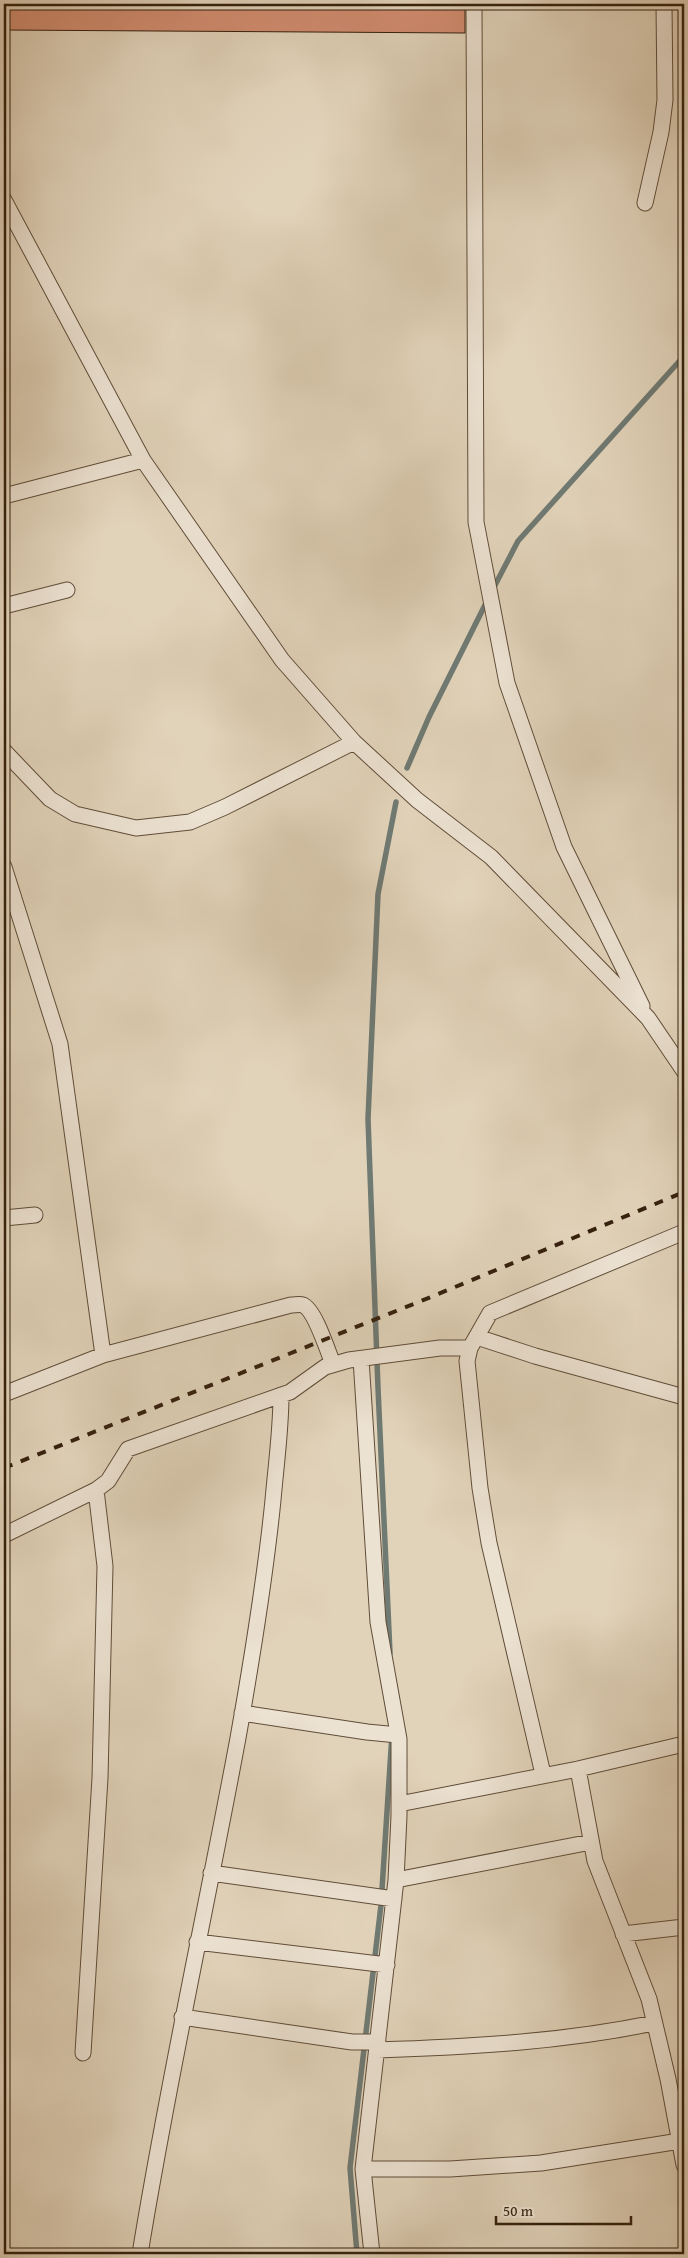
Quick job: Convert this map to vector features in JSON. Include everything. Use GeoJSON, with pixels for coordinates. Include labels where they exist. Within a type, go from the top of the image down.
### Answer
{"type":"FeatureCollection","features":[{"type":"Feature","properties":{"kind":"street"},"geometry":{"type":"LineString","coordinates":[[474,4],[476,522],[507,683],[564,847],[648,1018],[684,1071]]}},
{"type":"Feature","properties":{"kind":"street"},"geometry":{"type":"LineString","coordinates":[[645,203],[661,132],[665,100],[664,4]]}},
{"type":"Feature","properties":{"kind":"street"},"geometry":{"type":"LineString","coordinates":[[4,200],[143,460],[282,660],[354,742],[418,800],[491,857],[648,1018]]}},
{"type":"Feature","properties":{"kind":"street"},"geometry":{"type":"LineString","coordinates":[[4,496],[143,460]]}},
{"type":"Feature","properties":{"kind":"street"},"geometry":{"type":"LineString","coordinates":[[4,606],[67,590]]}},
{"type":"Feature","properties":{"kind":"street"},"geometry":{"type":"LineString","coordinates":[[4,751],[50,799],[75,814],[136,828],[190,822],[225,807],[354,742]]}},
{"type":"Feature","properties":{"kind":"street"},"geometry":{"type":"LineString","coordinates":[[4,867],[60,1044],[103,1355]]}},
{"type":"Feature","properties":{"kind":"street"},"geometry":{"type":"LineString","coordinates":[[4,1218],[35,1216]]}},
{"type":"Feature","properties":{"kind":"street"},"geometry":{"type":"LineString","coordinates":[[543,1774],[489,1543],[480,1488],[467,1361],[473,1342],[490,1313],[684,1232]]}},
{"type":"Feature","properties":{"kind":"street"},"geometry":{"type":"LineString","coordinates":[[4,1394],[103,1355],[291,1305],[302,1305],[316,1322],[333,1364]]}},
{"type":"Feature","properties":{"kind":"street"},"geometry":{"type":"LineString","coordinates":[[4,1535],[96,1490],[108,1481],[128,1449],[290,1392],[333,1364],[473,1342],[535,1356],[684,1397]]}},
{"type":"Feature","properties":{"kind":"street"},"geometry":{"type":"LineString","coordinates":[[361,1359],[378,1622],[398,1735],[400,1804],[396,1880],[363,2169],[372,2254]]}},
{"type":"Feature","properties":{"kind":"street"},"geometry":{"type":"LineString","coordinates":[[140,2254],[182,2017],[212,1873],[256,1640],[270,1534],[281,1421],[280,1395]]}},
{"type":"Feature","properties":{"kind":"street"},"geometry":{"type":"LineString","coordinates":[[82,2053],[100,1778],[106,1566],[96,1490]]}},
{"type":"Feature","properties":{"kind":"street"},"geometry":{"type":"LineString","coordinates":[[242,1713],[398,1735]]}},
{"type":"Feature","properties":{"kind":"street"},"geometry":{"type":"LineString","coordinates":[[400,1804],[543,1774],[578,1769],[684,1744]]}},
{"type":"Feature","properties":{"kind":"street"},"geometry":{"type":"LineString","coordinates":[[578,1769],[594,1861],[649,1999],[668,2078],[684,2165]]}},
{"type":"Feature","properties":{"kind":"street"},"geometry":{"type":"LineString","coordinates":[[396,1880],[591,1842]]}},
{"type":"Feature","properties":{"kind":"street"},"geometry":{"type":"LineString","coordinates":[[212,1873],[394,1899]]}},
{"type":"Feature","properties":{"kind":"street"},"geometry":{"type":"LineString","coordinates":[[623,1934],[684,1927]]}},
{"type":"Feature","properties":{"kind":"street"},"geometry":{"type":"LineString","coordinates":[[197,1942],[386,1965]]}},
{"type":"Feature","properties":{"kind":"street"},"geometry":{"type":"LineString","coordinates":[[182,2017],[377,2046],[520,2044],[654,2023]]}},
{"type":"Feature","properties":{"kind":"street"},"geometry":{"type":"LineString","coordinates":[[363,2169],[450,2169],[541,2163],[680,2141]]}},
{"type":"Feature","properties":{"kind":"building"},"geometry":{"type":"Polygon","coordinates":[[[4,4],[465,4],[465,33],[4,30],[4,4]]]}},
{"type":"Feature","properties":{"kind":"waterway"},"geometry":{"type":"LineString","coordinates":[[492,591],[518,541],[684,356]]}},
{"type":"Feature","properties":{"kind":"waterway"},"geometry":{"type":"LineString","coordinates":[[407,768],[429,717],[488,599]]}},
{"type":"Feature","properties":{"kind":"waterway"},"geometry":{"type":"LineString","coordinates":[[390,1653],[368,1119],[378,894],[396,802]]}},
{"type":"Feature","properties":{"kind":"waterway"},"geometry":{"type":"LineString","coordinates":[[357,2254],[350,2168],[381,1905],[392,1734]]}},
{"type":"Feature","properties":{"kind":"railway"},"geometry":{"type":"LineString","coordinates":[[4,1468],[431,1297],[684,1192]]}}]}
